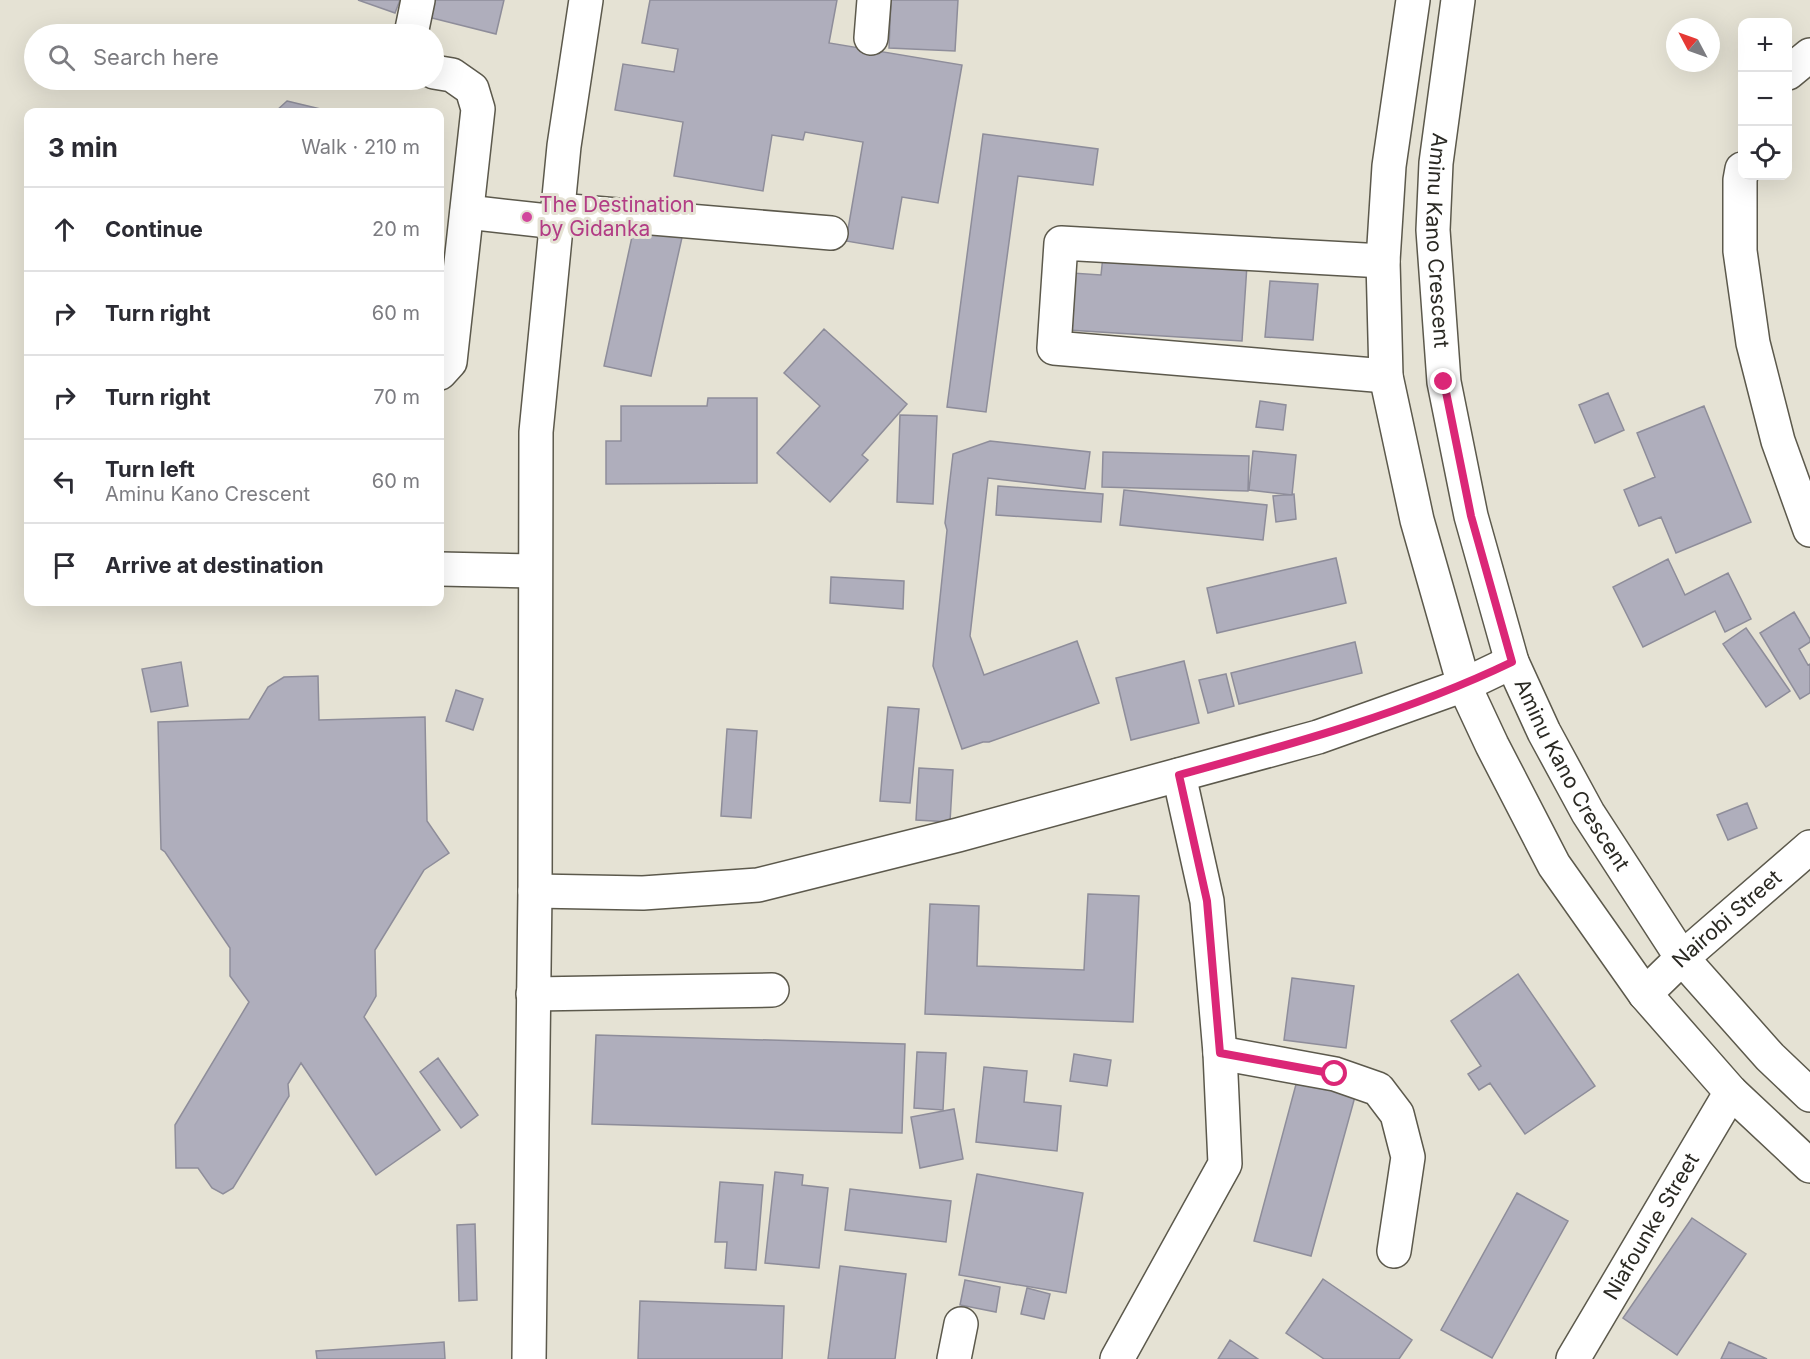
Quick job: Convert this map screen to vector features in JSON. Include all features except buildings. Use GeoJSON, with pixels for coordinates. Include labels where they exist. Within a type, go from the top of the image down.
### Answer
{"type":"FeatureCollection","features":[{"type":"Feature","properties":{"kind":"street"},"geometry":{"type":"LineString","coordinates":[[413,24],[418,0]]}},
{"type":"Feature","properties":{"kind":"street"},"geometry":{"type":"LineString","coordinates":[[529,1359],[536,432],[564,146],[586,0]]}},
{"type":"Feature","properties":{"kind":"street"},"geometry":{"type":"LineString","coordinates":[[871,38],[874,0]]}},
{"type":"Feature","properties":{"kind":"street"},"geometry":{"type":"LineString","coordinates":[[1413,0],[1389,166],[1383,261],[1386,376],[1418,520],[1464,685],[1491,745],[1554,865],[1645,994],[1731,1092],[1810,1166]]}},
{"type":"Feature","properties":{"kind":"street","name":"Aminu Kano Crescent"},"geometry":{"type":"LineString","coordinates":[[1458,0],[1436,163],[1433,230],[1444,382],[1471,516],[1512,662],[1544,732],[1588,813],[1682,958],[1770,1057],[1810,1095]]}},
{"type":"Feature","properties":{"kind":"street"},"geometry":{"type":"LineString","coordinates":[[1789,72],[1810,55]]}},
{"type":"Feature","properties":{"kind":"street"},"geometry":{"type":"LineString","coordinates":[[444,74],[452,75],[472,90],[478,109],[450,362],[444,369]]}},
{"type":"Feature","properties":{"kind":"street"},"geometry":{"type":"LineString","coordinates":[[1740,180],[1740,251],[1754,343],[1778,441],[1810,530]]}},
{"type":"Feature","properties":{"kind":"street"},"geometry":{"type":"LineString","coordinates":[[467,212],[831,233]]}},
{"type":"Feature","properties":{"kind":"street"},"geometry":{"type":"LineString","coordinates":[[1383,261],[1061,243],[1054,348],[1386,376]]}},
{"type":"Feature","properties":{"kind":"street"},"geometry":{"type":"LineString","coordinates":[[444,569],[535,571]]}},
{"type":"Feature","properties":{"kind":"street"},"geometry":{"type":"LineString","coordinates":[[534,891],[643,893],[758,885],[958,835],[1318,737],[1464,685],[1512,662]]}},
{"type":"Feature","properties":{"kind":"street"},"geometry":{"type":"LineString","coordinates":[[1117,1359],[1225,1164],[1220,1053],[1207,901],[1179,775]]}},
{"type":"Feature","properties":{"kind":"street","name":"Nairobi Street"},"geometry":{"type":"LineString","coordinates":[[1645,994],[1682,958],[1810,847]]}},
{"type":"Feature","properties":{"kind":"street"},"geometry":{"type":"LineString","coordinates":[[533,994],[772,990]]}},
{"type":"Feature","properties":{"kind":"street"},"geometry":{"type":"LineString","coordinates":[[1220,1053],[1335,1074],[1378,1089],[1397,1114],[1408,1157],[1394,1251]]}},
{"type":"Feature","properties":{"kind":"street","name":"Niafounke Street"},"geometry":{"type":"LineString","coordinates":[[1573,1359],[1731,1092]]}},
{"type":"Feature","properties":{"kind":"street"},"geometry":{"type":"LineString","coordinates":[[954,1359],[961,1324]]}},
{"type":"Feature","properties":{"kind":"place","name":"The Destination by Gidanka"},"geometry":{"type":"Point","coordinates":[527,217]}},
{"type":"Feature","properties":{"kind":"route"},"geometry":{"type":"LineString","coordinates":[[1335,1074],[1220,1053],[1207,901],[1179,775],[1318,737],[1464,685],[1512,662],[1471,516],[1444,382]]}}]}
